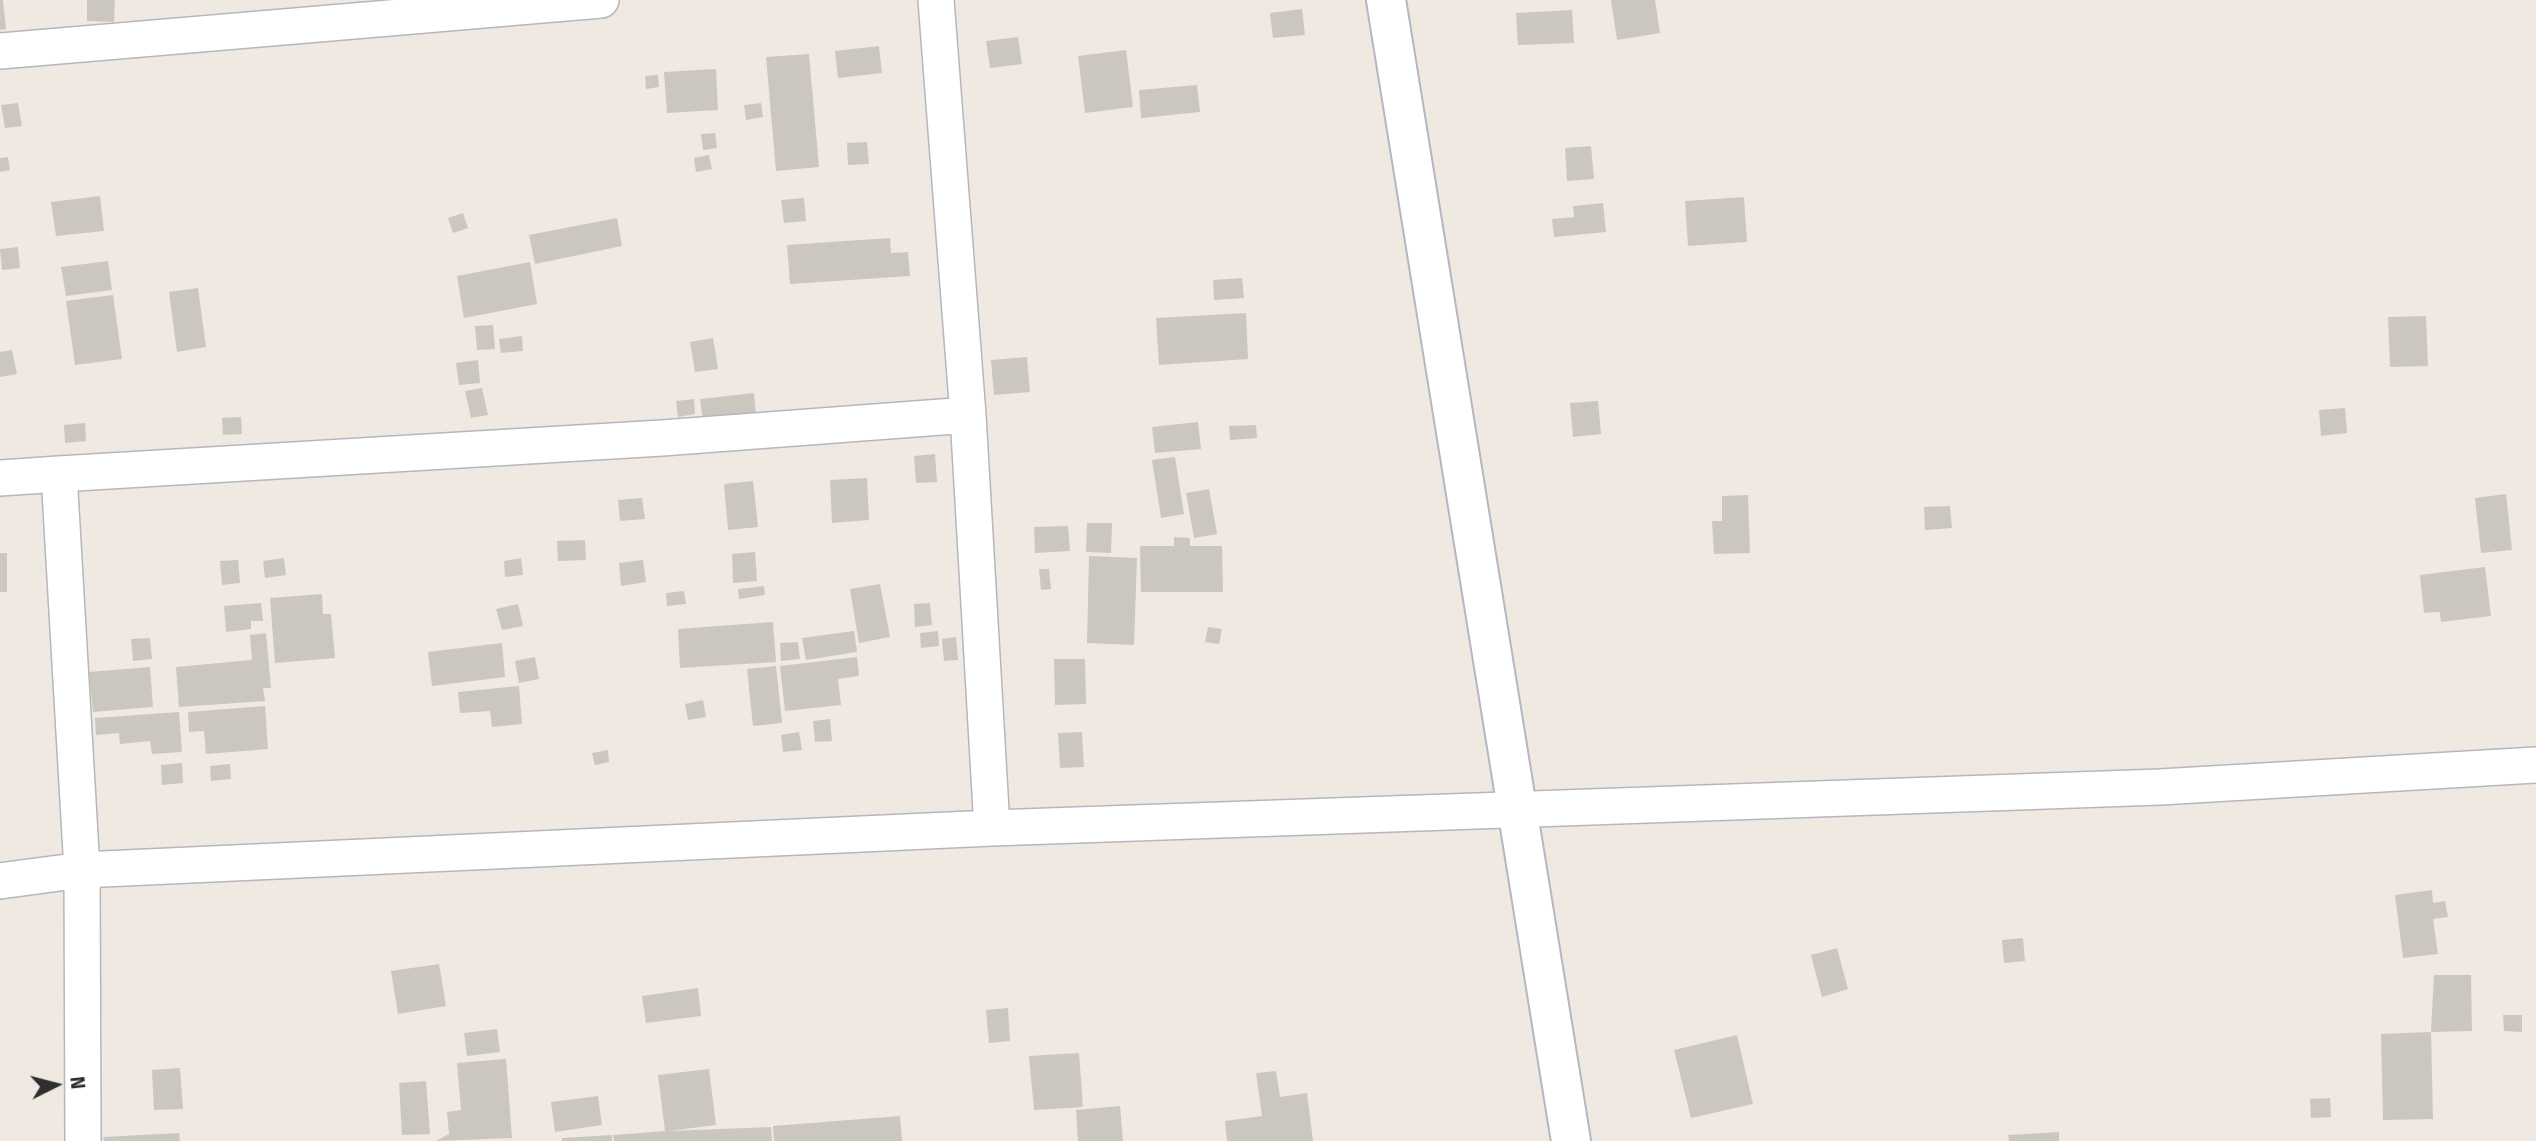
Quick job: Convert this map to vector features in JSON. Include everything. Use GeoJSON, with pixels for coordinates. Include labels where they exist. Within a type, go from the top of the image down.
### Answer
{"type":"FeatureCollection","features":[{"type":"Feature","properties":{"kind":"street"},"geometry":{"type":"LineString","coordinates":[[0,51],[601,0]]}},
{"type":"Feature","properties":{"kind":"street"},"geometry":{"type":"LineString","coordinates":[[936,0],[968,415],[992,828]]}},
{"type":"Feature","properties":{"kind":"street"},"geometry":{"type":"LineString","coordinates":[[1386,0],[1570,1141]]}},
{"type":"Feature","properties":{"kind":"street"},"geometry":{"type":"LineString","coordinates":[[0,478],[662,438],[968,415]]}},
{"type":"Feature","properties":{"kind":"street"},"geometry":{"type":"LineString","coordinates":[[59,474],[82,870],[83,1141]]}},
{"type":"Feature","properties":{"kind":"street"},"geometry":{"type":"LineString","coordinates":[[0,881],[82,870],[992,828],[2160,786],[2536,765]]}},
{"type":"Feature","properties":{"kind":"building"},"geometry":{"type":"Polygon","coordinates":[[[0,0],[3,0],[6,29],[0,30],[0,0]]]}},
{"type":"Feature","properties":{"kind":"building"},"geometry":{"type":"Polygon","coordinates":[[[87,0],[115,0],[114,22],[87,21],[87,0]]]}},
{"type":"Feature","properties":{"kind":"building"},"geometry":{"type":"Polygon","coordinates":[[[1611,0],[1655,0],[1660,33],[1617,40],[1611,0]]]}},
{"type":"Feature","properties":{"kind":"building"},"geometry":{"type":"Polygon","coordinates":[[[1302,9],[1305,35],[1273,38],[1270,13],[1302,9]]]}},
{"type":"Feature","properties":{"kind":"building"},"geometry":{"type":"Polygon","coordinates":[[[1572,10],[1574,43],[1518,45],[1516,13],[1572,10]]]}},
{"type":"Feature","properties":{"kind":"building"},"geometry":{"type":"Polygon","coordinates":[[[1018,37],[1022,64],[990,68],[986,41],[1018,37]]]}},
{"type":"Feature","properties":{"kind":"building"},"geometry":{"type":"Polygon","coordinates":[[[879,46],[882,73],[838,78],[835,51],[879,46]]]}},
{"type":"Feature","properties":{"kind":"building"},"geometry":{"type":"Polygon","coordinates":[[[1126,50],[1133,107],[1085,113],[1078,56],[1126,50]]]}},
{"type":"Feature","properties":{"kind":"building"},"geometry":{"type":"Polygon","coordinates":[[[809,54],[819,167],[776,171],[766,57],[809,54]]]}},
{"type":"Feature","properties":{"kind":"building"},"geometry":{"type":"Polygon","coordinates":[[[716,69],[718,110],[667,113],[664,72],[716,69]]]}},
{"type":"Feature","properties":{"kind":"building"},"geometry":{"type":"Polygon","coordinates":[[[658,75],[659,87],[646,89],[645,76],[658,75]]]}},
{"type":"Feature","properties":{"kind":"building"},"geometry":{"type":"Polygon","coordinates":[[[1197,85],[1200,112],[1141,118],[1139,90],[1197,85]]]}},
{"type":"Feature","properties":{"kind":"building"},"geometry":{"type":"Polygon","coordinates":[[[18,103],[22,126],[5,128],[1,105],[18,103]]]}},
{"type":"Feature","properties":{"kind":"building"},"geometry":{"type":"Polygon","coordinates":[[[761,103],[763,117],[746,120],[744,105],[761,103]]]}},
{"type":"Feature","properties":{"kind":"building"},"geometry":{"type":"Polygon","coordinates":[[[715,133],[717,148],[703,150],[701,134],[715,133]]]}},
{"type":"Feature","properties":{"kind":"building"},"geometry":{"type":"Polygon","coordinates":[[[867,142],[869,164],[848,165],[847,143],[867,142]]]}},
{"type":"Feature","properties":{"kind":"building"},"geometry":{"type":"Polygon","coordinates":[[[1591,146],[1594,179],[1567,181],[1565,148],[1591,146]]]}},
{"type":"Feature","properties":{"kind":"building"},"geometry":{"type":"Polygon","coordinates":[[[709,155],[712,169],[696,172],[694,158],[709,155]]]}},
{"type":"Feature","properties":{"kind":"building"},"geometry":{"type":"Polygon","coordinates":[[[8,157],[10,170],[0,172],[0,158],[8,157]]]}},
{"type":"Feature","properties":{"kind":"building"},"geometry":{"type":"Polygon","coordinates":[[[100,196],[104,231],[56,236],[51,202],[100,196]]]}},
{"type":"Feature","properties":{"kind":"building"},"geometry":{"type":"Polygon","coordinates":[[[1744,197],[1747,242],[1688,246],[1685,201],[1744,197]]]}},
{"type":"Feature","properties":{"kind":"building"},"geometry":{"type":"Polygon","coordinates":[[[804,198],[806,221],[784,223],[781,200],[804,198]]]}},
{"type":"Feature","properties":{"kind":"building"},"geometry":{"type":"Polygon","coordinates":[[[1603,203],[1606,232],[1554,237],[1552,219],[1574,217],[1573,206],[1603,203]]]}},
{"type":"Feature","properties":{"kind":"building"},"geometry":{"type":"Polygon","coordinates":[[[463,213],[468,228],[453,233],[448,218],[463,213]]]}},
{"type":"Feature","properties":{"kind":"building"},"geometry":{"type":"Polygon","coordinates":[[[617,218],[622,246],[535,264],[529,235],[617,218]]]}},
{"type":"Feature","properties":{"kind":"building"},"geometry":{"type":"Polygon","coordinates":[[[890,238],[891,253],[908,252],[910,276],[790,284],[787,245],[890,238]]]}},
{"type":"Feature","properties":{"kind":"building"},"geometry":{"type":"Polygon","coordinates":[[[18,247],[20,268],[2,270],[0,249],[18,247]]]}},
{"type":"Feature","properties":{"kind":"building"},"geometry":{"type":"Polygon","coordinates":[[[108,261],[112,290],[66,296],[61,267],[108,261]]]}},
{"type":"Feature","properties":{"kind":"building"},"geometry":{"type":"Polygon","coordinates":[[[530,262],[537,304],[464,318],[457,276],[530,262]]]}},
{"type":"Feature","properties":{"kind":"building"},"geometry":{"type":"Polygon","coordinates":[[[1242,278],[1244,298],[1214,300],[1213,280],[1242,278]]]}},
{"type":"Feature","properties":{"kind":"building"},"geometry":{"type":"Polygon","coordinates":[[[198,288],[206,347],[177,352],[169,292],[198,288]]]}},
{"type":"Feature","properties":{"kind":"building"},"geometry":{"type":"Polygon","coordinates":[[[113,295],[122,359],[75,365],[66,301],[113,295]]]}},
{"type":"Feature","properties":{"kind":"building"},"geometry":{"type":"Polygon","coordinates":[[[1246,313],[1248,359],[1159,365],[1156,318],[1246,313]]]}},
{"type":"Feature","properties":{"kind":"building"},"geometry":{"type":"Polygon","coordinates":[[[2426,316],[2428,366],[2390,367],[2388,317],[2426,316]]]}},
{"type":"Feature","properties":{"kind":"building"},"geometry":{"type":"Polygon","coordinates":[[[493,325],[495,349],[477,350],[475,326],[493,325]]]}},
{"type":"Feature","properties":{"kind":"building"},"geometry":{"type":"Polygon","coordinates":[[[522,336],[523,351],[501,353],[499,339],[522,336]]]}},
{"type":"Feature","properties":{"kind":"building"},"geometry":{"type":"Polygon","coordinates":[[[713,338],[718,369],[695,372],[690,342],[713,338]]]}},
{"type":"Feature","properties":{"kind":"building"},"geometry":{"type":"Polygon","coordinates":[[[12,350],[17,374],[0,377],[0,352],[12,350]]]}},
{"type":"Feature","properties":{"kind":"building"},"geometry":{"type":"Polygon","coordinates":[[[1027,357],[1030,392],[994,395],[991,360],[1027,357]]]}},
{"type":"Feature","properties":{"kind":"building"},"geometry":{"type":"Polygon","coordinates":[[[478,360],[480,383],[459,385],[456,363],[478,360]]]}},
{"type":"Feature","properties":{"kind":"building"},"geometry":{"type":"Polygon","coordinates":[[[482,388],[488,415],[471,418],[465,391],[482,388]]]}},
{"type":"Feature","properties":{"kind":"building"},"geometry":{"type":"Polygon","coordinates":[[[754,393],[756,416],[703,422],[700,399],[754,393]]]}},
{"type":"Feature","properties":{"kind":"building"},"geometry":{"type":"Polygon","coordinates":[[[694,399],[695,414],[678,417],[676,401],[694,399]]]}},
{"type":"Feature","properties":{"kind":"building"},"geometry":{"type":"Polygon","coordinates":[[[1598,401],[1601,434],[1573,437],[1570,403],[1598,401]]]}},
{"type":"Feature","properties":{"kind":"building"},"geometry":{"type":"Polygon","coordinates":[[[2345,408],[2347,433],[2321,436],[2319,410],[2345,408]]]}},
{"type":"Feature","properties":{"kind":"building"},"geometry":{"type":"Polygon","coordinates":[[[241,417],[242,434],[223,435],[222,418],[241,417]]]}},
{"type":"Feature","properties":{"kind":"building"},"geometry":{"type":"Polygon","coordinates":[[[1198,422],[1201,449],[1155,453],[1152,427],[1198,422]]]}},
{"type":"Feature","properties":{"kind":"building"},"geometry":{"type":"Polygon","coordinates":[[[85,423],[86,441],[65,443],[64,425],[85,423]]]}},
{"type":"Feature","properties":{"kind":"building"},"geometry":{"type":"Polygon","coordinates":[[[1256,425],[1257,438],[1230,440],[1229,426],[1256,425]]]}},
{"type":"Feature","properties":{"kind":"building"},"geometry":{"type":"Polygon","coordinates":[[[935,454],[937,482],[916,483],[914,456],[935,454]]]}},
{"type":"Feature","properties":{"kind":"building"},"geometry":{"type":"Polygon","coordinates":[[[1175,457],[1184,514],[1161,518],[1152,460],[1175,457]]]}},
{"type":"Feature","properties":{"kind":"building"},"geometry":{"type":"Polygon","coordinates":[[[867,478],[869,520],[832,523],[830,480],[867,478]]]}},
{"type":"Feature","properties":{"kind":"building"},"geometry":{"type":"Polygon","coordinates":[[[753,481],[758,527],[728,530],[724,484],[753,481]]]}},
{"type":"Feature","properties":{"kind":"building"},"geometry":{"type":"Polygon","coordinates":[[[1209,489],[1217,534],[1194,538],[1186,493],[1209,489]]]}},
{"type":"Feature","properties":{"kind":"building"},"geometry":{"type":"Polygon","coordinates":[[[2506,494],[2512,550],[2481,553],[2475,498],[2506,494]]]}},
{"type":"Feature","properties":{"kind":"building"},"geometry":{"type":"Polygon","coordinates":[[[1748,495],[1750,553],[1714,554],[1712,521],[1722,521],[1722,496],[1748,495]]]}},
{"type":"Feature","properties":{"kind":"building"},"geometry":{"type":"Polygon","coordinates":[[[642,498],[645,519],[620,521],[618,500],[642,498]]]}},
{"type":"Feature","properties":{"kind":"building"},"geometry":{"type":"Polygon","coordinates":[[[1950,506],[1952,528],[1925,530],[1924,507],[1950,506]]]}},
{"type":"Feature","properties":{"kind":"building"},"geometry":{"type":"Polygon","coordinates":[[[1087,523],[1112,523],[1111,553],[1086,552],[1087,523]]]}},
{"type":"Feature","properties":{"kind":"building"},"geometry":{"type":"Polygon","coordinates":[[[1068,526],[1070,551],[1035,553],[1034,527],[1068,526]]]}},
{"type":"Feature","properties":{"kind":"building"},"geometry":{"type":"Polygon","coordinates":[[[1174,537],[1190,538],[1190,546],[1222,546],[1223,592],[1141,592],[1140,546],[1174,546],[1174,537]]]}},
{"type":"Feature","properties":{"kind":"building"},"geometry":{"type":"Polygon","coordinates":[[[585,540],[586,560],[558,561],[557,541],[585,540]]]}},
{"type":"Feature","properties":{"kind":"building"},"geometry":{"type":"Polygon","coordinates":[[[755,552],[757,581],[733,583],[732,554],[755,552]]]}},
{"type":"Feature","properties":{"kind":"building"},"geometry":{"type":"Polygon","coordinates":[[[0,553],[7,553],[7,592],[0,592],[0,553]]]}},
{"type":"Feature","properties":{"kind":"building"},"geometry":{"type":"Polygon","coordinates":[[[1089,556],[1137,558],[1134,645],[1087,643],[1089,556]]]}},
{"type":"Feature","properties":{"kind":"building"},"geometry":{"type":"Polygon","coordinates":[[[284,558],[286,575],[265,578],[263,561],[284,558]]]}},
{"type":"Feature","properties":{"kind":"building"},"geometry":{"type":"Polygon","coordinates":[[[521,558],[523,575],[505,577],[504,561],[521,558]]]}},
{"type":"Feature","properties":{"kind":"building"},"geometry":{"type":"Polygon","coordinates":[[[238,560],[240,583],[222,585],[220,561],[238,560]]]}},
{"type":"Feature","properties":{"kind":"building"},"geometry":{"type":"Polygon","coordinates":[[[643,560],[646,582],[621,586],[619,563],[643,560]]]}},
{"type":"Feature","properties":{"kind":"building"},"geometry":{"type":"Polygon","coordinates":[[[2485,567],[2491,616],[2441,622],[2440,612],[2424,613],[2420,575],[2485,567]]]}},
{"type":"Feature","properties":{"kind":"building"},"geometry":{"type":"Polygon","coordinates":[[[1039,569],[1049,569],[1051,589],[1041,590],[1039,569]]]}},
{"type":"Feature","properties":{"kind":"building"},"geometry":{"type":"Polygon","coordinates":[[[880,584],[890,637],[859,643],[850,589],[880,584]]]}},
{"type":"Feature","properties":{"kind":"building"},"geometry":{"type":"Polygon","coordinates":[[[764,586],[765,595],[739,599],[738,589],[764,586]]]}},
{"type":"Feature","properties":{"kind":"building"},"geometry":{"type":"Polygon","coordinates":[[[684,591],[686,604],[667,606],[666,593],[684,591]]]}},
{"type":"Feature","properties":{"kind":"building"},"geometry":{"type":"Polygon","coordinates":[[[322,594],[323,614],[331,614],[335,658],[275,663],[270,598],[322,594]]]}},
{"type":"Feature","properties":{"kind":"building"},"geometry":{"type":"Polygon","coordinates":[[[261,603],[263,621],[251,621],[251,629],[226,632],[224,606],[261,603]]]}},
{"type":"Feature","properties":{"kind":"building"},"geometry":{"type":"Polygon","coordinates":[[[930,603],[932,625],[915,627],[914,604],[930,603]]]}},
{"type":"Feature","properties":{"kind":"building"},"geometry":{"type":"Polygon","coordinates":[[[518,604],[523,626],[502,630],[496,609],[518,604]]]}},
{"type":"Feature","properties":{"kind":"building"},"geometry":{"type":"Polygon","coordinates":[[[773,622],[776,662],[680,668],[678,629],[773,622]]]}},
{"type":"Feature","properties":{"kind":"building"},"geometry":{"type":"Polygon","coordinates":[[[1208,627],[1222,629],[1219,644],[1205,642],[1208,627]]]}},
{"type":"Feature","properties":{"kind":"building"},"geometry":{"type":"Polygon","coordinates":[[[854,631],[857,652],[806,660],[802,638],[854,631]]]}},
{"type":"Feature","properties":{"kind":"building"},"geometry":{"type":"Polygon","coordinates":[[[938,631],[939,646],[921,648],[920,633],[938,631]]]}},
{"type":"Feature","properties":{"kind":"building"},"geometry":{"type":"Polygon","coordinates":[[[266,633],[271,688],[263,688],[265,701],[179,707],[176,667],[252,660],[250,635],[266,633]]]}},
{"type":"Feature","properties":{"kind":"building"},"geometry":{"type":"Polygon","coordinates":[[[956,637],[958,660],[944,661],[942,639],[956,637]]]}},
{"type":"Feature","properties":{"kind":"building"},"geometry":{"type":"Polygon","coordinates":[[[150,638],[152,659],[133,661],[131,639],[150,638]]]}},
{"type":"Feature","properties":{"kind":"building"},"geometry":{"type":"Polygon","coordinates":[[[798,642],[800,659],[781,661],[780,643],[798,642]]]}},
{"type":"Feature","properties":{"kind":"building"},"geometry":{"type":"Polygon","coordinates":[[[502,643],[505,677],[432,686],[428,652],[502,643]]]}},
{"type":"Feature","properties":{"kind":"building"},"geometry":{"type":"Polygon","coordinates":[[[535,657],[539,679],[519,683],[515,661],[535,657]]]}},
{"type":"Feature","properties":{"kind":"building"},"geometry":{"type":"Polygon","coordinates":[[[857,657],[859,676],[838,679],[841,705],[785,711],[780,666],[857,657]]]}},
{"type":"Feature","properties":{"kind":"building"},"geometry":{"type":"Polygon","coordinates":[[[1054,659],[1085,659],[1086,704],[1055,705],[1054,659]]]}},
{"type":"Feature","properties":{"kind":"building"},"geometry":{"type":"Polygon","coordinates":[[[776,666],[782,723],[753,726],[747,669],[776,666]]]}},
{"type":"Feature","properties":{"kind":"building"},"geometry":{"type":"Polygon","coordinates":[[[150,667],[153,707],[93,712],[89,672],[150,667]]]}},
{"type":"Feature","properties":{"kind":"building"},"geometry":{"type":"Polygon","coordinates":[[[519,686],[522,724],[492,727],[490,711],[460,713],[458,692],[519,686]]]}},
{"type":"Feature","properties":{"kind":"building"},"geometry":{"type":"Polygon","coordinates":[[[703,700],[706,717],[688,720],[685,704],[703,700]]]}},
{"type":"Feature","properties":{"kind":"building"},"geometry":{"type":"Polygon","coordinates":[[[265,706],[268,749],[206,754],[204,731],[189,732],[188,712],[265,706]]]}},
{"type":"Feature","properties":{"kind":"building"},"geometry":{"type":"Polygon","coordinates":[[[179,712],[182,752],[152,754],[150,741],[120,744],[119,733],[96,735],[95,718],[179,712]]]}},
{"type":"Feature","properties":{"kind":"building"},"geometry":{"type":"Polygon","coordinates":[[[830,719],[832,741],[815,742],[813,721],[830,719]]]}},
{"type":"Feature","properties":{"kind":"building"},"geometry":{"type":"Polygon","coordinates":[[[799,732],[802,750],[783,752],[781,735],[799,732]]]}},
{"type":"Feature","properties":{"kind":"building"},"geometry":{"type":"Polygon","coordinates":[[[1082,732],[1084,767],[1060,768],[1058,733],[1082,732]]]}},
{"type":"Feature","properties":{"kind":"building"},"geometry":{"type":"Polygon","coordinates":[[[608,750],[609,762],[595,765],[592,753],[608,750]]]}},
{"type":"Feature","properties":{"kind":"building"},"geometry":{"type":"Polygon","coordinates":[[[182,763],[183,783],[162,785],[161,765],[182,763]]]}},
{"type":"Feature","properties":{"kind":"building"},"geometry":{"type":"Polygon","coordinates":[[[230,764],[231,779],[211,781],[210,766],[230,764]]]}},
{"type":"Feature","properties":{"kind":"building"},"geometry":{"type":"Polygon","coordinates":[[[2432,890],[2433,903],[2445,901],[2448,917],[2433,919],[2438,954],[2403,958],[2395,895],[2432,890]]]}},
{"type":"Feature","properties":{"kind":"building"},"geometry":{"type":"Polygon","coordinates":[[[2023,938],[2025,961],[2004,963],[2002,940],[2023,938]]]}},
{"type":"Feature","properties":{"kind":"building"},"geometry":{"type":"Polygon","coordinates":[[[1837,948],[1848,989],[1822,997],[1811,955],[1837,948]]]}},
{"type":"Feature","properties":{"kind":"building"},"geometry":{"type":"Polygon","coordinates":[[[439,964],[446,1006],[398,1014],[391,971],[439,964]]]}},
{"type":"Feature","properties":{"kind":"building"},"geometry":{"type":"Polygon","coordinates":[[[2434,975],[2471,975],[2472,1031],[2431,1032],[2434,975]]]}},
{"type":"Feature","properties":{"kind":"building"},"geometry":{"type":"Polygon","coordinates":[[[698,988],[701,1016],[646,1023],[642,996],[698,988]]]}},
{"type":"Feature","properties":{"kind":"building"},"geometry":{"type":"Polygon","coordinates":[[[1008,1008],[1010,1041],[989,1043],[986,1010],[1008,1008]]]}},
{"type":"Feature","properties":{"kind":"building"},"geometry":{"type":"Polygon","coordinates":[[[2503,1015],[2522,1015],[2522,1032],[2504,1031],[2503,1015]]]}},
{"type":"Feature","properties":{"kind":"building"},"geometry":{"type":"Polygon","coordinates":[[[497,1029],[500,1052],[467,1056],[464,1033],[497,1029]]]}},
{"type":"Feature","properties":{"kind":"building"},"geometry":{"type":"Polygon","coordinates":[[[2431,1032],[2433,1119],[2383,1120],[2381,1034],[2431,1032]]]}},
{"type":"Feature","properties":{"kind":"building"},"geometry":{"type":"Polygon","coordinates":[[[1737,1035],[1753,1104],[1691,1118],[1674,1050],[1737,1035]]]}},
{"type":"Feature","properties":{"kind":"building"},"geometry":{"type":"Polygon","coordinates":[[[1079,1053],[1083,1107],[1034,1110],[1029,1056],[1079,1053]]]}},
{"type":"Feature","properties":{"kind":"building"},"geometry":{"type":"Polygon","coordinates":[[[506,1059],[512,1138],[436,1141],[449,1134],[447,1112],[461,1110],[457,1063],[506,1059]]]}},
{"type":"Feature","properties":{"kind":"building"},"geometry":{"type":"Polygon","coordinates":[[[180,1068],[183,1109],[154,1110],[152,1070],[180,1068]]]}},
{"type":"Feature","properties":{"kind":"building"},"geometry":{"type":"Polygon","coordinates":[[[709,1069],[716,1125],[668,1131],[771,1127],[772,1141],[614,1141],[613,1135],[665,1131],[658,1075],[709,1069]]]}},
{"type":"Feature","properties":{"kind":"building"},"geometry":{"type":"Polygon","coordinates":[[[1276,1071],[1280,1097],[1307,1093],[1313,1141],[1227,1141],[1225,1121],[1262,1116],[1256,1073],[1276,1071]]]}},
{"type":"Feature","properties":{"kind":"building"},"geometry":{"type":"Polygon","coordinates":[[[426,1081],[430,1134],[402,1135],[399,1083],[426,1081]]]}},
{"type":"Feature","properties":{"kind":"building"},"geometry":{"type":"Polygon","coordinates":[[[598,1096],[602,1125],[555,1132],[551,1102],[598,1096]]]}},
{"type":"Feature","properties":{"kind":"building"},"geometry":{"type":"Polygon","coordinates":[[[2330,1098],[2331,1117],[2311,1118],[2310,1099],[2330,1098]]]}},
{"type":"Feature","properties":{"kind":"building"},"geometry":{"type":"Polygon","coordinates":[[[1120,1106],[1123,1141],[1078,1141],[1076,1110],[1120,1106]]]}},
{"type":"Feature","properties":{"kind":"building"},"geometry":{"type":"Polygon","coordinates":[[[900,1116],[902,1141],[774,1141],[773,1126],[900,1116]]]}},
{"type":"Feature","properties":{"kind":"building"},"geometry":{"type":"Polygon","coordinates":[[[2059,1132],[2059,1141],[2009,1141],[2008,1135],[2059,1132]]]}},
{"type":"Feature","properties":{"kind":"building"},"geometry":{"type":"Polygon","coordinates":[[[179,1133],[180,1141],[104,1141],[103,1137],[179,1133]]]}},
{"type":"Feature","properties":{"kind":"building"},"geometry":{"type":"Polygon","coordinates":[[[612,1135],[612,1141],[562,1141],[562,1138],[612,1135]]]}}]}
